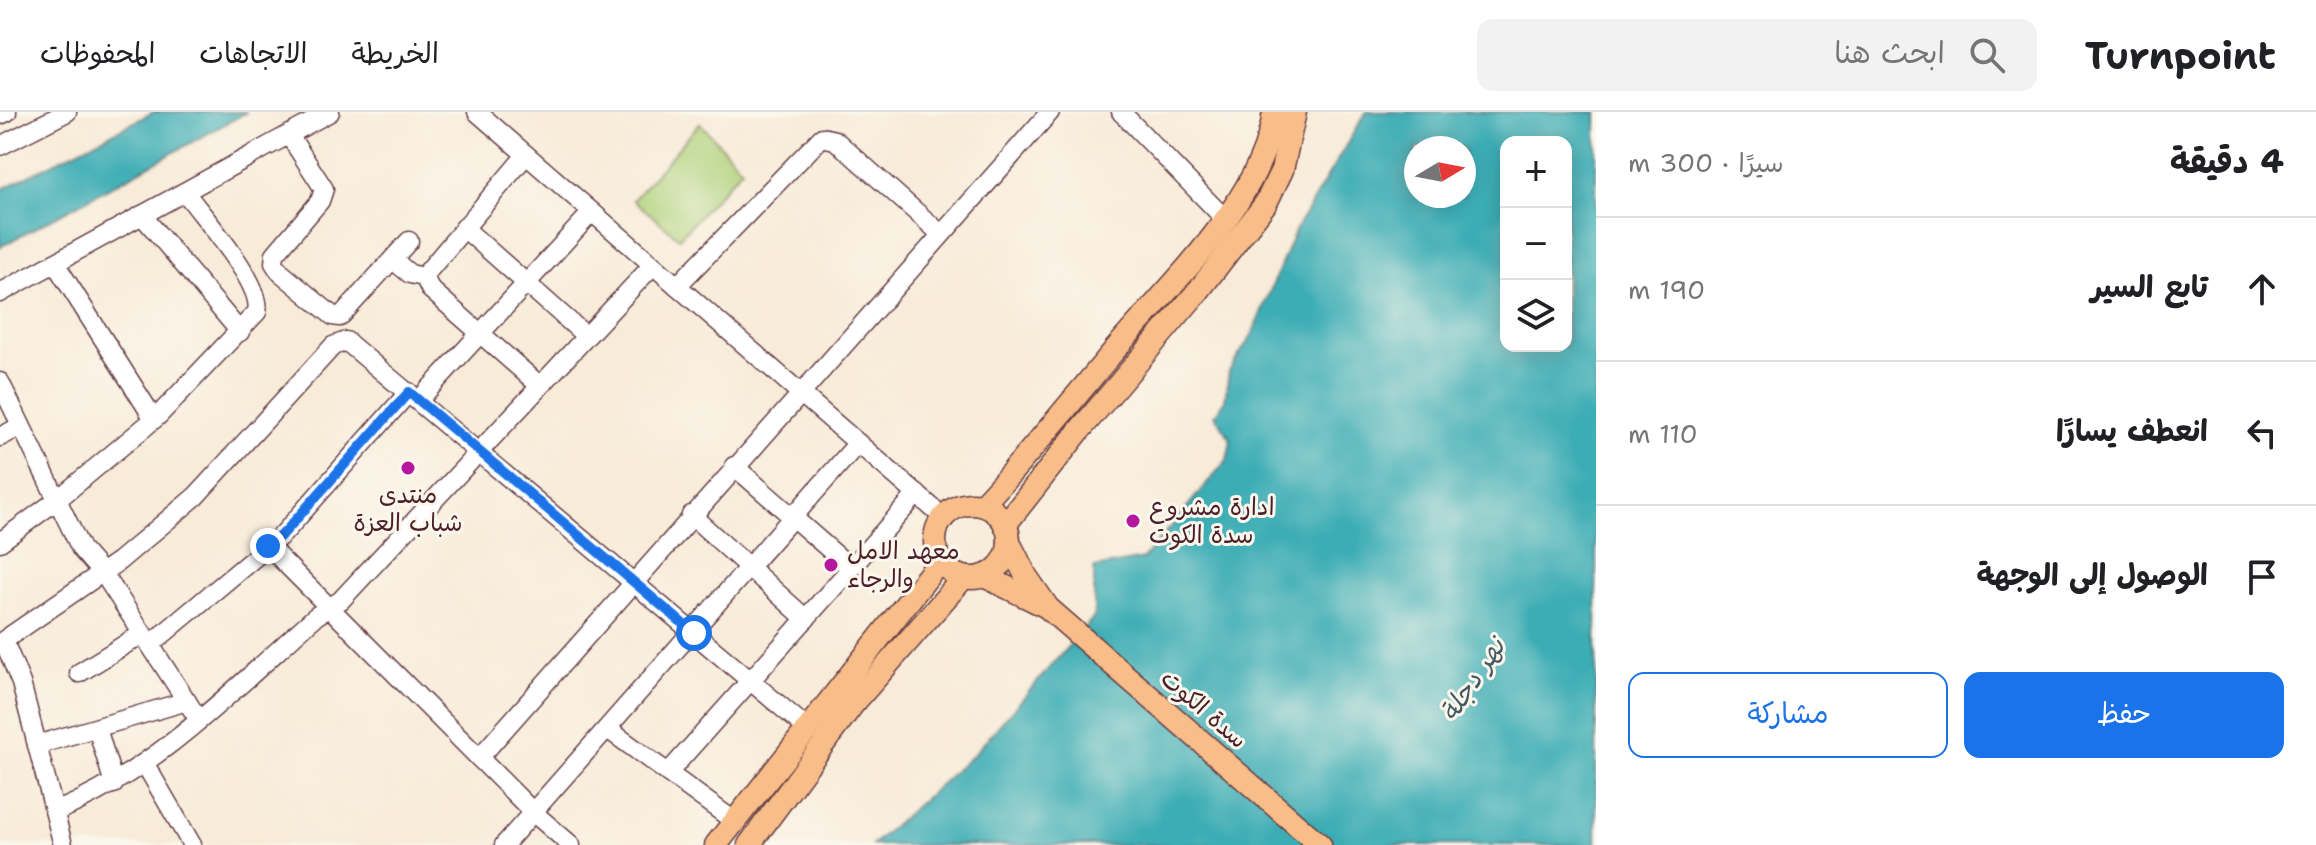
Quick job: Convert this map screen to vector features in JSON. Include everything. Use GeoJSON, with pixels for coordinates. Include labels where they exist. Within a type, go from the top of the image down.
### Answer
{"type":"FeatureCollection","features":[{"type":"Feature","properties":{"kind":"main road"},"geometry":{"type":"LineString","coordinates":[[982,505],[1224,218],[1262,156],[1274,112]]}},
{"type":"Feature","properties":{"kind":"main road"},"geometry":{"type":"LineString","coordinates":[[716,845],[734,821],[773,792],[974,577],[1002,563],[1007,533],[1079,431],[1199,290],[1266,203],[1282,170],[1295,112]]}},
{"type":"Feature","properties":{"kind":"main road"},"geometry":{"type":"LineString","coordinates":[[940,561],[934,538],[943,517],[961,505],[982,505],[992,509],[1007,533],[1026,576],[1051,610]]}},
{"type":"Feature","properties":{"kind":"main road"},"geometry":{"type":"LineString","coordinates":[[940,561],[1051,610]]}},
{"type":"Feature","properties":{"kind":"main road"},"geometry":{"type":"LineString","coordinates":[[749,845],[773,792],[809,730],[940,561]]}},
{"type":"Feature","properties":{"kind":"main road","name":"سدة الكوت"},"geometry":{"type":"LineString","coordinates":[[1051,610],[1320,845]]}},
{"type":"Feature","properties":{"kind":"street"},"geometry":{"type":"LineString","coordinates":[[0,115],[7,112]]}},
{"type":"Feature","properties":{"kind":"street"},"geometry":{"type":"LineString","coordinates":[[0,146],[67,112]]}},
{"type":"Feature","properties":{"kind":"street"},"geometry":{"type":"LineString","coordinates":[[0,293],[330,112]]}},
{"type":"Feature","properties":{"kind":"street"},"geometry":{"type":"LineString","coordinates":[[477,112],[943,517]]}},
{"type":"Feature","properties":{"kind":"street"},"geometry":{"type":"LineString","coordinates":[[479,758],[799,391],[1050,112]]}},
{"type":"Feature","properties":{"kind":"street"},"geometry":{"type":"LineString","coordinates":[[1121,112],[1224,218]]}},
{"type":"Feature","properties":{"kind":"street"},"geometry":{"type":"LineString","coordinates":[[289,135],[322,182],[323,193],[275,254],[274,263],[280,272],[339,317],[342,342]]}},
{"type":"Feature","properties":{"kind":"street"},"geometry":{"type":"LineString","coordinates":[[677,286],[822,137],[835,140],[941,234]]}},
{"type":"Feature","properties":{"kind":"street"},"geometry":{"type":"LineString","coordinates":[[424,277],[430,266],[526,155]]}},
{"type":"Feature","properties":{"kind":"street"},"geometry":{"type":"LineString","coordinates":[[0,542],[57,500],[154,419],[257,312],[257,293],[185,192]]}},
{"type":"Feature","properties":{"kind":"street"},"geometry":{"type":"LineString","coordinates":[[79,673],[146,640],[284,533],[414,396],[481,333],[592,212]]}},
{"type":"Feature","properties":{"kind":"street"},"geometry":{"type":"LineString","coordinates":[[142,215],[240,332]]}},
{"type":"Feature","properties":{"kind":"street"},"geometry":{"type":"LineString","coordinates":[[464,228],[586,336]]}},
{"type":"Feature","properties":{"kind":"street"},"geometry":{"type":"LineString","coordinates":[[339,317],[409,241]]}},
{"type":"Feature","properties":{"kind":"street"},"geometry":{"type":"LineString","coordinates":[[393,260],[410,274],[424,277]]}},
{"type":"Feature","properties":{"kind":"street"},"geometry":{"type":"LineString","coordinates":[[55,263],[154,419]]}},
{"type":"Feature","properties":{"kind":"street"},"geometry":{"type":"LineString","coordinates":[[55,812],[114,784],[145,764],[350,591],[653,265]]}},
{"type":"Feature","properties":{"kind":"street"},"geometry":{"type":"LineString","coordinates":[[424,277],[430,289],[539,385]]}},
{"type":"Feature","properties":{"kind":"street"},"geometry":{"type":"LineString","coordinates":[[63,845],[21,683],[2,642],[101,573],[196,496],[333,346],[342,342],[357,347],[809,730]]}},
{"type":"Feature","properties":{"kind":"street"},"geometry":{"type":"LineString","coordinates":[[0,382],[81,549],[101,573],[199,720]]}},
{"type":"Feature","properties":{"kind":"street"},"geometry":{"type":"LineString","coordinates":[[0,437],[21,426]]}},
{"type":"Feature","properties":{"kind":"street"},"geometry":{"type":"LineString","coordinates":[[504,845],[609,730],[858,443]]}},
{"type":"Feature","properties":{"kind":"street"},"geometry":{"type":"LineString","coordinates":[[734,466],[851,568]]}},
{"type":"Feature","properties":{"kind":"street"},"geometry":{"type":"LineString","coordinates":[[668,773],[917,494]]}},
{"type":"Feature","properties":{"kind":"street"},"geometry":{"type":"LineString","coordinates":[[691,515],[806,619]]}},
{"type":"Feature","properties":{"kind":"street"},"geometry":{"type":"LineString","coordinates":[[268,546],[535,814],[571,845]]}},
{"type":"Feature","properties":{"kind":"street"},"geometry":{"type":"LineString","coordinates":[[37,745],[187,701]]}},
{"type":"Feature","properties":{"kind":"street"},"geometry":{"type":"LineString","coordinates":[[97,728],[114,784]]}},
{"type":"Feature","properties":{"kind":"street"},"geometry":{"type":"LineString","coordinates":[[609,730],[734,821]]}},
{"type":"Feature","properties":{"kind":"street"},"geometry":{"type":"LineString","coordinates":[[145,764],[192,845]]}},
{"type":"Feature","properties":{"kind":"green space"},"geometry":{"type":"Polygon","coordinates":[[[700,123],[742,169],[679,238],[633,200],[700,123]]]}},
{"type":"Feature","properties":{"kind":"water"},"geometry":{"type":"Polygon","coordinates":[[[154,112],[247,112],[0,247],[0,190],[154,112]]]}},
{"type":"Feature","properties":{"kind":"water","name":"نهر دجلة"},"geometry":{"type":"Polygon","coordinates":[[[1366,112],[1596,112],[1596,845],[872,845],[974,754],[1094,617],[1094,568],[1143,559],[1227,460],[1231,440],[1215,415],[1225,400],[1229,371],[1252,335],[1295,231],[1366,112]]]}},
{"type":"Feature","properties":{"kind":"place","name":"منتدى شباب العزة"},"geometry":{"type":"Point","coordinates":[408,468]}},
{"type":"Feature","properties":{"kind":"place","name":"ادارة مشروع سدة الكوت"},"geometry":{"type":"Point","coordinates":[1133,521]}},
{"type":"Feature","properties":{"kind":"place","name":"معهد الامل والرجاء"},"geometry":{"type":"Point","coordinates":[831,565]}},
{"type":"Feature","properties":{"kind":"route"},"geometry":{"type":"LineString","coordinates":[[268,546],[284,533],[409,392],[694,633]]}}]}
